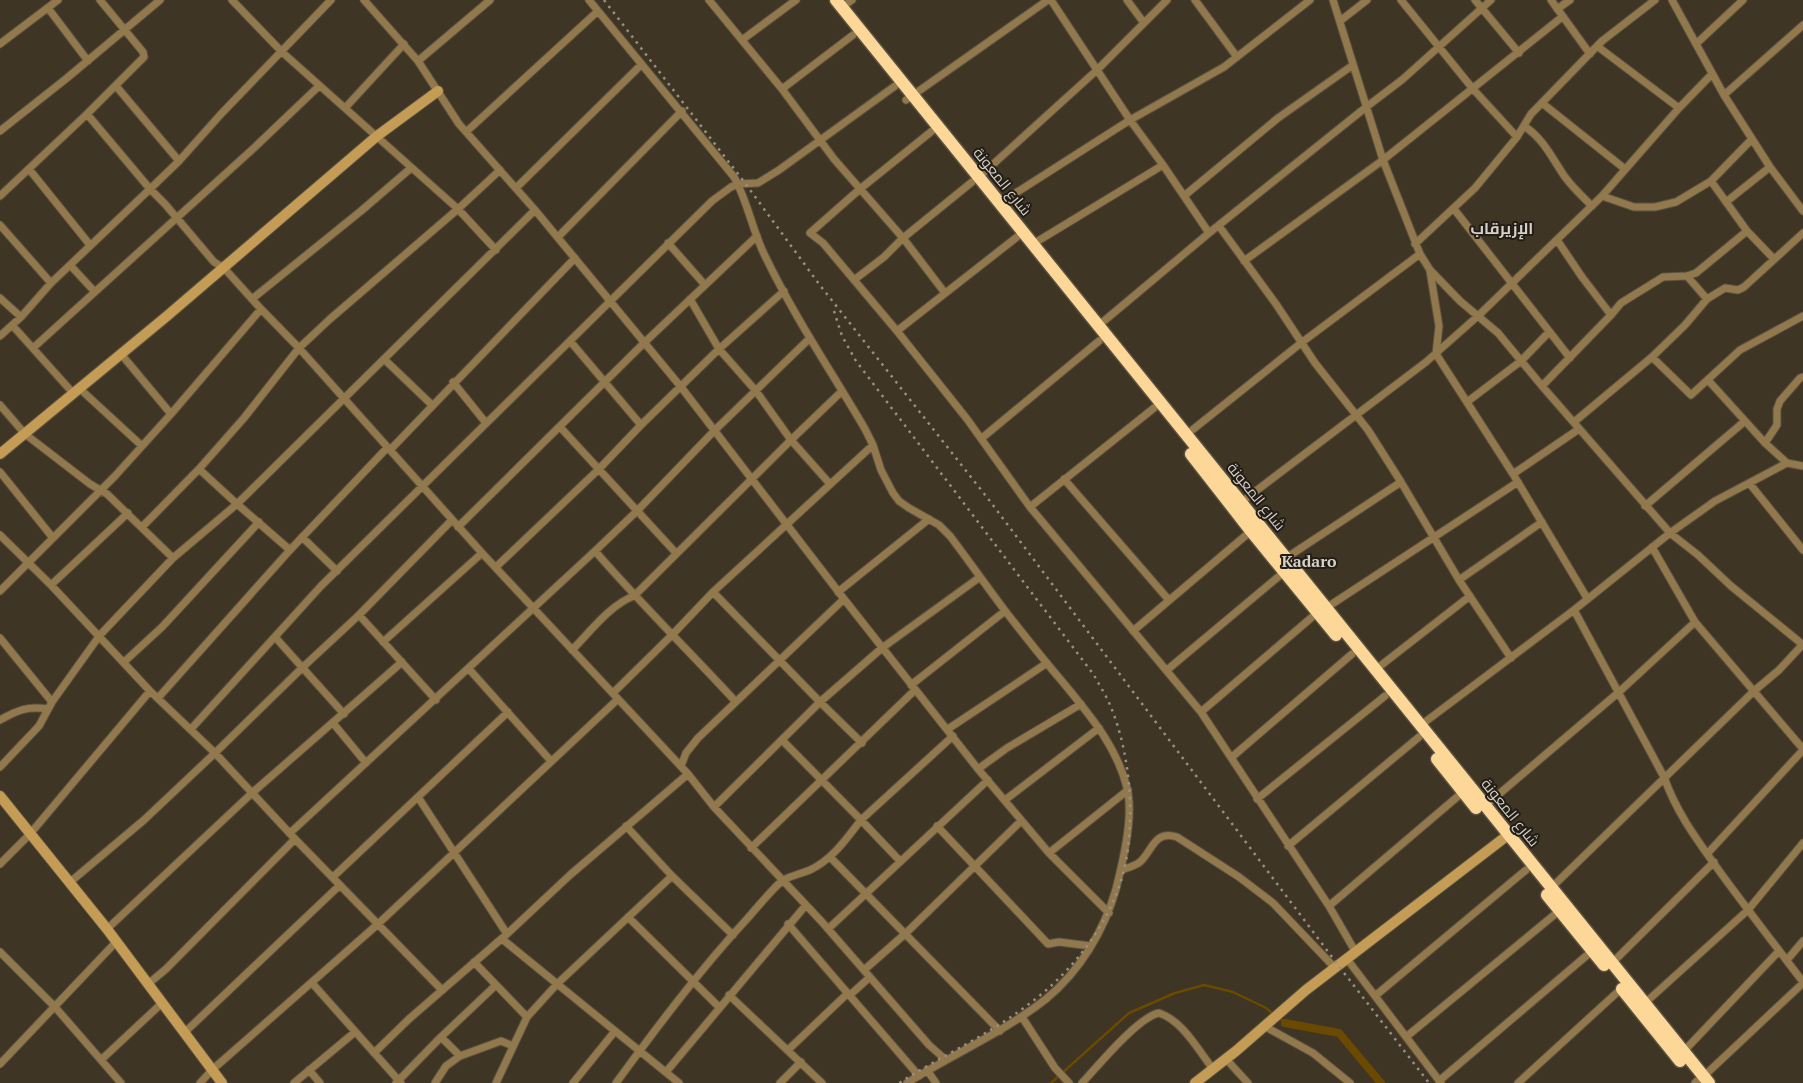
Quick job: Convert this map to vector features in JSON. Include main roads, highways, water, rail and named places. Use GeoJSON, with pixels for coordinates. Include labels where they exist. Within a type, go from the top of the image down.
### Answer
{"type":"FeatureCollection","features":[{"type":"Feature","properties":{"kind":"highway","name":"شارع المعونة"},"geometry":{"type":"LineString","coordinates":[[825,0],[895,86],[909,98],[975,179],[1017,237],[1154,408],[1237,505],[1286,558],[1352,654],[1385,696],[1420,731],[1485,806],[1526,870],[1701,1081]]}},
{"type":"Feature","properties":{"kind":"highway","name":"شارع المعونة"},"geometry":{"type":"LineString","coordinates":[[843,2],[932,131],[975,179],[1000,203],[1186,435],[1237,505],[1251,531],[1284,572],[1322,610]]}},
{"type":"Feature","properties":{"kind":"highway","name":"شارع المعونة"},"geometry":{"type":"LineString","coordinates":[[1335,627],[1375,670],[1463,792],[1551,888],[1684,1051],[1701,1081]]}},
{"type":"Feature","properties":{"kind":"waterway"},"geometry":{"type":"LineString","coordinates":[[1051,1083],[1129,1013],[1175,993],[1204,985],[1233,992],[1266,1008],[1273,1014]]}},
{"type":"Feature","properties":{"kind":"waterway"},"geometry":{"type":"LineString","coordinates":[[1278,1017],[1285,1023]]}},
{"type":"Feature","properties":{"kind":"waterway"},"geometry":{"type":"LineString","coordinates":[[1285,1023],[1339,1033],[1381,1083]]}},
{"type":"Feature","properties":{"kind":"railway"},"geometry":{"type":"LineString","coordinates":[[604,0],[745,183],[819,284],[989,500],[1338,965],[1429,1083]]}},
{"type":"Feature","properties":{"kind":"railway"},"geometry":{"type":"LineString","coordinates":[[834,311],[842,336],[856,361],[1094,675],[1108,701],[1118,727],[1128,778],[1130,832],[1121,882],[1112,904],[1086,948],[1051,986],[1010,1018],[899,1083]]}},
{"type":"Feature","properties":{"kind":"district","name":"الإزيرقاب"},"geometry":{"type":"Point","coordinates":[1502,228]}},
{"type":"Feature","properties":{"kind":"district","name":"Kadaro"},"geometry":{"type":"Point","coordinates":[1309,561]}}]}
